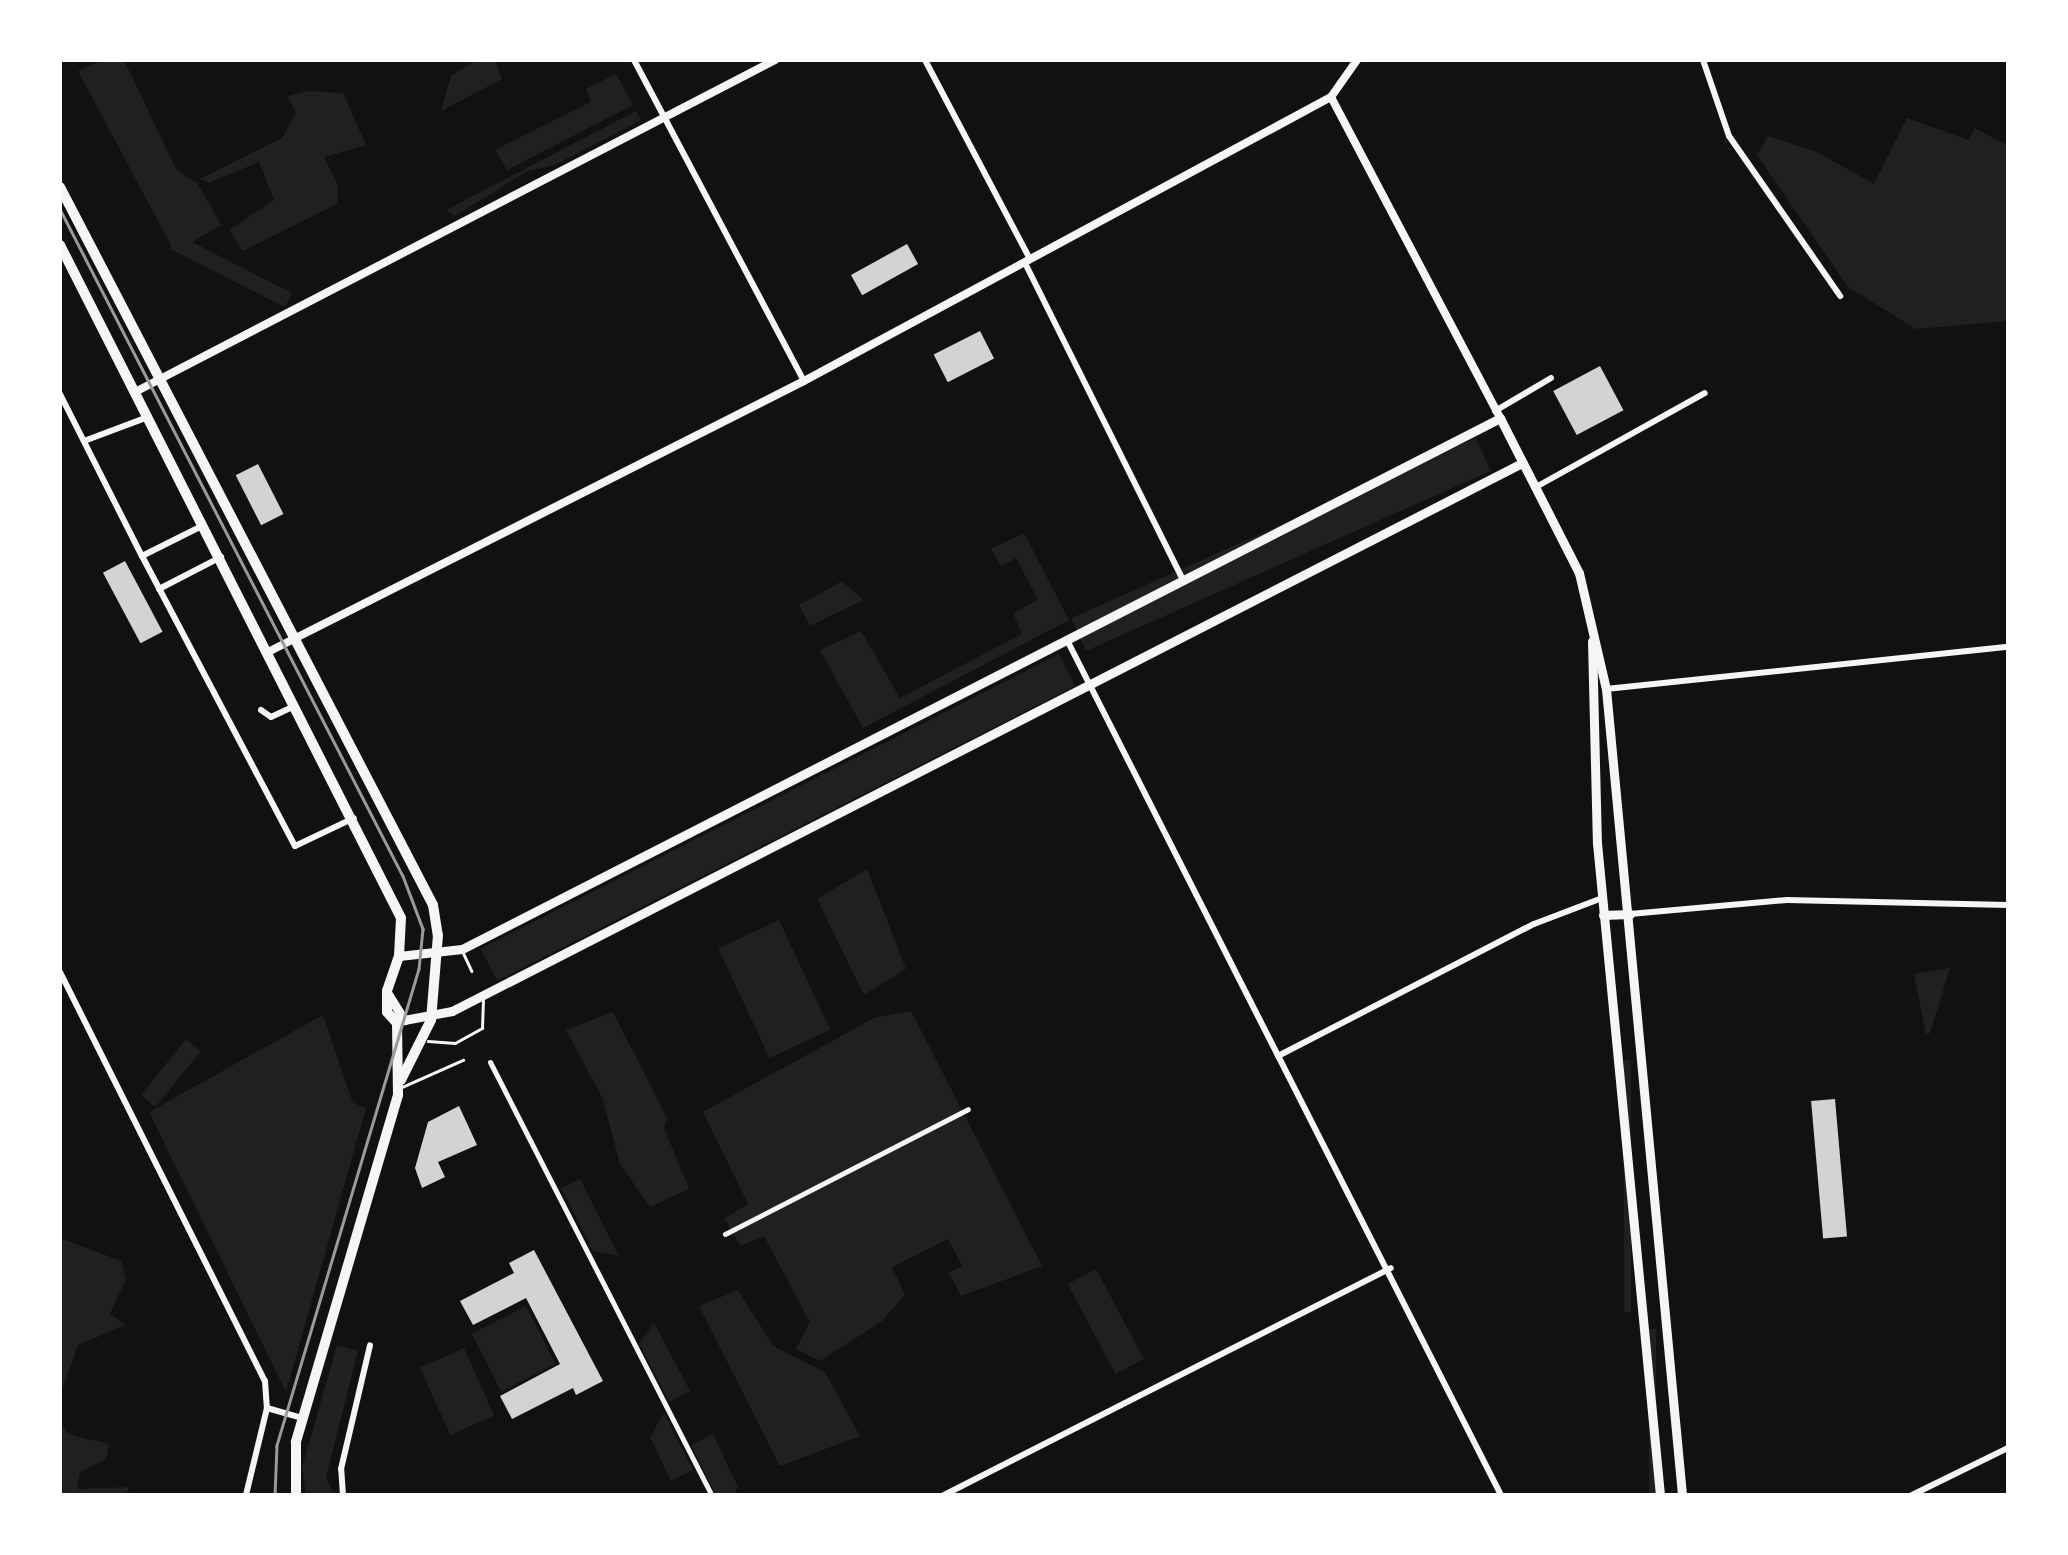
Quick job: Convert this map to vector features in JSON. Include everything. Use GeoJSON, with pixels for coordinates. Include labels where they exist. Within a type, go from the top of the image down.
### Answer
{"type":"FeatureCollection","features":[{"type":"Feature","properties":{"kind":"main road"},"geometry":{"type":"LineString","coordinates":[[60,188],[433,905],[438,954],[430,1020],[398,1087],[303,1418],[296,1495]]}},
{"type":"Feature","properties":{"kind":"main road"},"geometry":{"type":"LineString","coordinates":[[60,245],[355,817],[401,918],[398,956],[386,991],[387,1012],[396,1023],[398,1087]]}},
{"type":"Feature","properties":{"kind":"main road"},"geometry":{"type":"LineString","coordinates":[[398,956],[462,949],[1184,580],[1498,414],[1579,574],[1606,689],[1682,1495]]}},
{"type":"Feature","properties":{"kind":"main road"},"geometry":{"type":"LineString","coordinates":[[386,991],[404,1020],[430,1020],[1522,462]]}},
{"type":"Feature","properties":{"kind":"main road"},"geometry":{"type":"LineString","coordinates":[[1593,628],[1588,688],[1603,915],[1660,1495]]}},
{"type":"Feature","properties":{"kind":"main road"},"geometry":{"type":"LineString","coordinates":[[1588,688],[1606,689]]}},
{"type":"Feature","properties":{"kind":"main road"},"geometry":{"type":"LineString","coordinates":[[1603,915],[1630,914]]}},
{"type":"Feature","properties":{"kind":"main road"},"geometry":{"type":"LineString","coordinates":[[438,935],[462,949]]}},
{"type":"Feature","properties":{"kind":"main road"},"geometry":{"type":"LineString","coordinates":[[1616,1053],[1638,1051]]}},
{"type":"Feature","properties":{"kind":"main road"},"geometry":{"type":"LineString","coordinates":[[1641,1318],[1665,1317]]}},
{"type":"Feature","properties":{"kind":"street"},"geometry":{"type":"LineString","coordinates":[[634,60],[804,381]]}},
{"type":"Feature","properties":{"kind":"street"},"geometry":{"type":"LineString","coordinates":[[137,391],[775,60]]}},
{"type":"Feature","properties":{"kind":"street"},"geometry":{"type":"LineString","coordinates":[[925,60],[1184,580]]}},
{"type":"Feature","properties":{"kind":"street"},"geometry":{"type":"LineString","coordinates":[[270,651],[804,381],[1332,97],[1357,60]]}},
{"type":"Feature","properties":{"kind":"street"},"geometry":{"type":"LineString","coordinates":[[1702,60],[1729,136],[1840,296]]}},
{"type":"Feature","properties":{"kind":"street"},"geometry":{"type":"LineString","coordinates":[[1332,97],[1498,414],[1551,378]]}},
{"type":"Feature","properties":{"kind":"street"},"geometry":{"type":"LineString","coordinates":[[1536,487],[1704,392]]}},
{"type":"Feature","properties":{"kind":"street"},"geometry":{"type":"LineString","coordinates":[[60,394],[294,846],[355,817]]}},
{"type":"Feature","properties":{"kind":"street"},"geometry":{"type":"LineString","coordinates":[[84,441],[150,416]]}},
{"type":"Feature","properties":{"kind":"street"},"geometry":{"type":"LineString","coordinates":[[142,556],[205,524]]}},
{"type":"Feature","properties":{"kind":"street"},"geometry":{"type":"LineString","coordinates":[[159,589],[222,557]]}},
{"type":"Feature","properties":{"kind":"street"},"geometry":{"type":"LineString","coordinates":[[1067,640],[1390,1268],[1501,1495]]}},
{"type":"Feature","properties":{"kind":"street"},"geometry":{"type":"LineString","coordinates":[[1606,689],[2008,647]]}},
{"type":"Feature","properties":{"kind":"street"},"geometry":{"type":"LineString","coordinates":[[260,710],[271,717],[298,705]]}},
{"type":"Feature","properties":{"kind":"street"},"geometry":{"type":"LineString","coordinates":[[1278,1056],[1534,924],[1602,898]]}},
{"type":"Feature","properties":{"kind":"street"},"geometry":{"type":"LineString","coordinates":[[1630,914],[1787,900],[2008,904]]}},
{"type":"Feature","properties":{"kind":"street"},"geometry":{"type":"LineString","coordinates":[[60,972],[266,1380],[268,1408],[246,1495]]}},
{"type":"Feature","properties":{"kind":"street"},"geometry":{"type":"LineString","coordinates":[[490,1062],[712,1495]]}},
{"type":"Feature","properties":{"kind":"street"},"geometry":{"type":"LineString","coordinates":[[725,1234],[968,1109]]}},
{"type":"Feature","properties":{"kind":"street"},"geometry":{"type":"LineString","coordinates":[[944,1495],[1390,1268]]}},
{"type":"Feature","properties":{"kind":"street"},"geometry":{"type":"LineString","coordinates":[[343,1495],[341,1469],[370,1345]]}},
{"type":"Feature","properties":{"kind":"street"},"geometry":{"type":"LineString","coordinates":[[268,1408],[303,1418]]}},
{"type":"Feature","properties":{"kind":"street"},"geometry":{"type":"LineString","coordinates":[[1912,1495],[2008,1448]]}},
{"type":"Feature","properties":{"kind":"lane"},"geometry":{"type":"LineString","coordinates":[[462,949],[472,972]]}},
{"type":"Feature","properties":{"kind":"lane"},"geometry":{"type":"LineString","coordinates":[[422,1038],[443,1045],[482,1028],[482,995]]}},
{"type":"Feature","properties":{"kind":"lane"},"geometry":{"type":"LineString","coordinates":[[398,1087],[463,1060]]}},
{"type":"Feature","properties":{"kind":"shaded area"},"geometry":{"type":"Polygon","coordinates":[[[103,60],[124,60],[176,169],[198,184],[221,225],[180,249],[173,249],[78,71],[103,60]]]}},
{"type":"Feature","properties":{"kind":"shaded area"},"geometry":{"type":"Polygon","coordinates":[[[476,60],[495,60],[502,79],[441,111],[451,76],[476,60]]]}},
{"type":"Feature","properties":{"kind":"shaded area"},"geometry":{"type":"Polygon","coordinates":[[[616,74],[633,105],[507,170],[495,150],[591,102],[586,89],[616,74]]]}},
{"type":"Feature","properties":{"kind":"shaded area"},"geometry":{"type":"Polygon","coordinates":[[[308,91],[343,93],[366,145],[324,157],[338,186],[337,204],[243,251],[229,230],[274,200],[259,162],[208,183],[200,179],[282,138],[296,113],[287,96],[308,91]]]}},
{"type":"Feature","properties":{"kind":"shaded area"},"geometry":{"type":"Polygon","coordinates":[[[636,111],[641,120],[555,165],[528,171],[455,216],[446,210],[636,111]]]}},
{"type":"Feature","properties":{"kind":"shaded area"},"geometry":{"type":"Polygon","coordinates":[[[1907,118],[1969,140],[1975,128],[2008,146],[2008,321],[1916,329],[1848,287],[1757,155],[1768,136],[1817,152],[1874,184],[1907,118]]]}},
{"type":"Feature","properties":{"kind":"shaded area"},"geometry":{"type":"Polygon","coordinates":[[[177,234],[292,293],[285,307],[170,249],[177,234]]]}},
{"type":"Feature","properties":{"kind":"shaded area"},"geometry":{"type":"Polygon","coordinates":[[[1476,438],[1491,471],[1086,651],[1071,618],[1476,438]]]}},
{"type":"Feature","properties":{"kind":"shaded area"},"geometry":{"type":"Polygon","coordinates":[[[1024,533],[1069,620],[863,728],[820,650],[861,631],[900,698],[1022,634],[1013,613],[1038,600],[1016,558],[1001,566],[991,549],[1024,533]]]}},
{"type":"Feature","properties":{"kind":"shaded area"},"geometry":{"type":"Polygon","coordinates":[[[842,581],[863,600],[810,626],[799,605],[842,581]]]}},
{"type":"Feature","properties":{"kind":"shaded area"},"geometry":{"type":"Polygon","coordinates":[[[1059,654],[1075,686],[497,981],[481,949],[1059,654]]]}},
{"type":"Feature","properties":{"kind":"shaded area"},"geometry":{"type":"Polygon","coordinates":[[[867,869],[906,969],[864,995],[817,899],[867,869]]]}},
{"type":"Feature","properties":{"kind":"shaded area"},"geometry":{"type":"Polygon","coordinates":[[[779,920],[830,1030],[769,1058],[718,948],[779,920]]]}},
{"type":"Feature","properties":{"kind":"shaded area"},"geometry":{"type":"Polygon","coordinates":[[[1950,968],[1930,1033],[1926,1034],[1914,974],[1950,968]]]}},
{"type":"Feature","properties":{"kind":"shaded area"},"geometry":{"type":"Polygon","coordinates":[[[911,1011],[1042,1266],[961,1296],[949,1273],[962,1266],[948,1239],[892,1267],[905,1295],[882,1321],[820,1361],[796,1349],[810,1322],[764,1236],[740,1246],[725,1218],[748,1204],[703,1112],[874,1018],[911,1011]]]}},
{"type":"Feature","properties":{"kind":"shaded area"},"geometry":{"type":"Polygon","coordinates":[[[613,1012],[667,1118],[664,1128],[689,1189],[650,1207],[620,1164],[602,1097],[566,1030],[613,1012]]]}},
{"type":"Feature","properties":{"kind":"shaded area"},"geometry":{"type":"Polygon","coordinates":[[[323,1015],[353,1103],[366,1108],[286,1392],[149,1112],[323,1015]]]}},
{"type":"Feature","properties":{"kind":"shaded area"},"geometry":{"type":"Polygon","coordinates":[[[186,1039],[201,1051],[155,1107],[141,1095],[186,1039]]]}},
{"type":"Feature","properties":{"kind":"shaded area"},"geometry":{"type":"Polygon","coordinates":[[[1624,1060],[1631,1060],[1631,1312],[1624,1312],[1624,1060]]]}},
{"type":"Feature","properties":{"kind":"shaded area"},"geometry":{"type":"Polygon","coordinates":[[[580,1179],[619,1256],[593,1251],[561,1188],[580,1179]]]}},
{"type":"Feature","properties":{"kind":"shaded area"},"geometry":{"type":"Polygon","coordinates":[[[60,1238],[121,1261],[126,1279],[110,1314],[126,1325],[78,1345],[60,1395],[60,1238]]]}},
{"type":"Feature","properties":{"kind":"shaded area"},"geometry":{"type":"Polygon","coordinates":[[[1096,1269],[1144,1359],[1116,1374],[1068,1284],[1096,1269]]]}},
{"type":"Feature","properties":{"kind":"shaded area"},"geometry":{"type":"Polygon","coordinates":[[[738,1290],[773,1346],[825,1372],[860,1436],[780,1466],[699,1306],[738,1290]]]}},
{"type":"Feature","properties":{"kind":"shaded area"},"geometry":{"type":"Polygon","coordinates":[[[526,1306],[556,1364],[501,1392],[472,1334],[526,1306]]]}},
{"type":"Feature","properties":{"kind":"shaded area"},"geometry":{"type":"Polygon","coordinates":[[[654,1323],[690,1391],[669,1402],[639,1343],[654,1323]]]}},
{"type":"Feature","properties":{"kind":"shaded area"},"geometry":{"type":"Polygon","coordinates":[[[1649,1329],[1656,1329],[1656,1495],[1649,1495],[1649,1329]]]}},
{"type":"Feature","properties":{"kind":"shaded area"},"geometry":{"type":"Polygon","coordinates":[[[337,1345],[358,1351],[326,1478],[335,1495],[306,1495],[302,1468],[337,1345]]]}},
{"type":"Feature","properties":{"kind":"shaded area"},"geometry":{"type":"Polygon","coordinates":[[[464,1348],[494,1416],[450,1435],[420,1368],[464,1348]]]}},
{"type":"Feature","properties":{"kind":"shaded area"},"geometry":{"type":"Polygon","coordinates":[[[664,1413],[693,1470],[671,1481],[650,1437],[664,1413]]]}},
{"type":"Feature","properties":{"kind":"shaded area"},"geometry":{"type":"Polygon","coordinates":[[[60,1422],[70,1435],[109,1444],[106,1459],[80,1472],[77,1489],[130,1487],[125,1495],[60,1495],[60,1422]]]}},
{"type":"Feature","properties":{"kind":"shaded area"},"geometry":{"type":"Polygon","coordinates":[[[713,1434],[738,1487],[734,1495],[716,1495],[691,1445],[713,1434]]]}},
{"type":"Feature","properties":{"kind":"building"},"geometry":{"type":"Polygon","coordinates":[[[907,244],[918,264],[862,295],[851,275],[907,244]]]}},
{"type":"Feature","properties":{"kind":"building"},"geometry":{"type":"Polygon","coordinates":[[[980,331],[994,359],[948,382],[934,355],[980,331]]]}},
{"type":"Feature","properties":{"kind":"building"},"geometry":{"type":"Polygon","coordinates":[[[1600,366],[1623,410],[1577,435],[1553,391],[1600,366]]]}},
{"type":"Feature","properties":{"kind":"building"},"geometry":{"type":"Polygon","coordinates":[[[258,464],[283,514],[261,525],[236,475],[258,464]]]}},
{"type":"Feature","properties":{"kind":"building"},"geometry":{"type":"Polygon","coordinates":[[[125,561],[163,632],[140,643],[103,573],[125,561]]]}},
{"type":"Feature","properties":{"kind":"building"},"geometry":{"type":"Polygon","coordinates":[[[1835,1099],[1847,1236],[1823,1239],[1811,1101],[1835,1099]]]}},
{"type":"Feature","properties":{"kind":"building"},"geometry":{"type":"Polygon","coordinates":[[[459,1106],[477,1145],[438,1162],[445,1177],[422,1188],[415,1168],[428,1122],[459,1106]]]}},
{"type":"Feature","properties":{"kind":"building"},"geometry":{"type":"Polygon","coordinates":[[[534,1250],[603,1381],[576,1395],[573,1388],[512,1419],[500,1396],[560,1364],[526,1298],[473,1325],[460,1301],[514,1273],[509,1263],[534,1250]]]}},
{"type":"Feature","properties":{"kind":"tram line"},"geometry":{"type":"LineString","coordinates":[[60,209],[403,876],[423,929],[419,969],[277,1446],[275,1495]]}}]}
